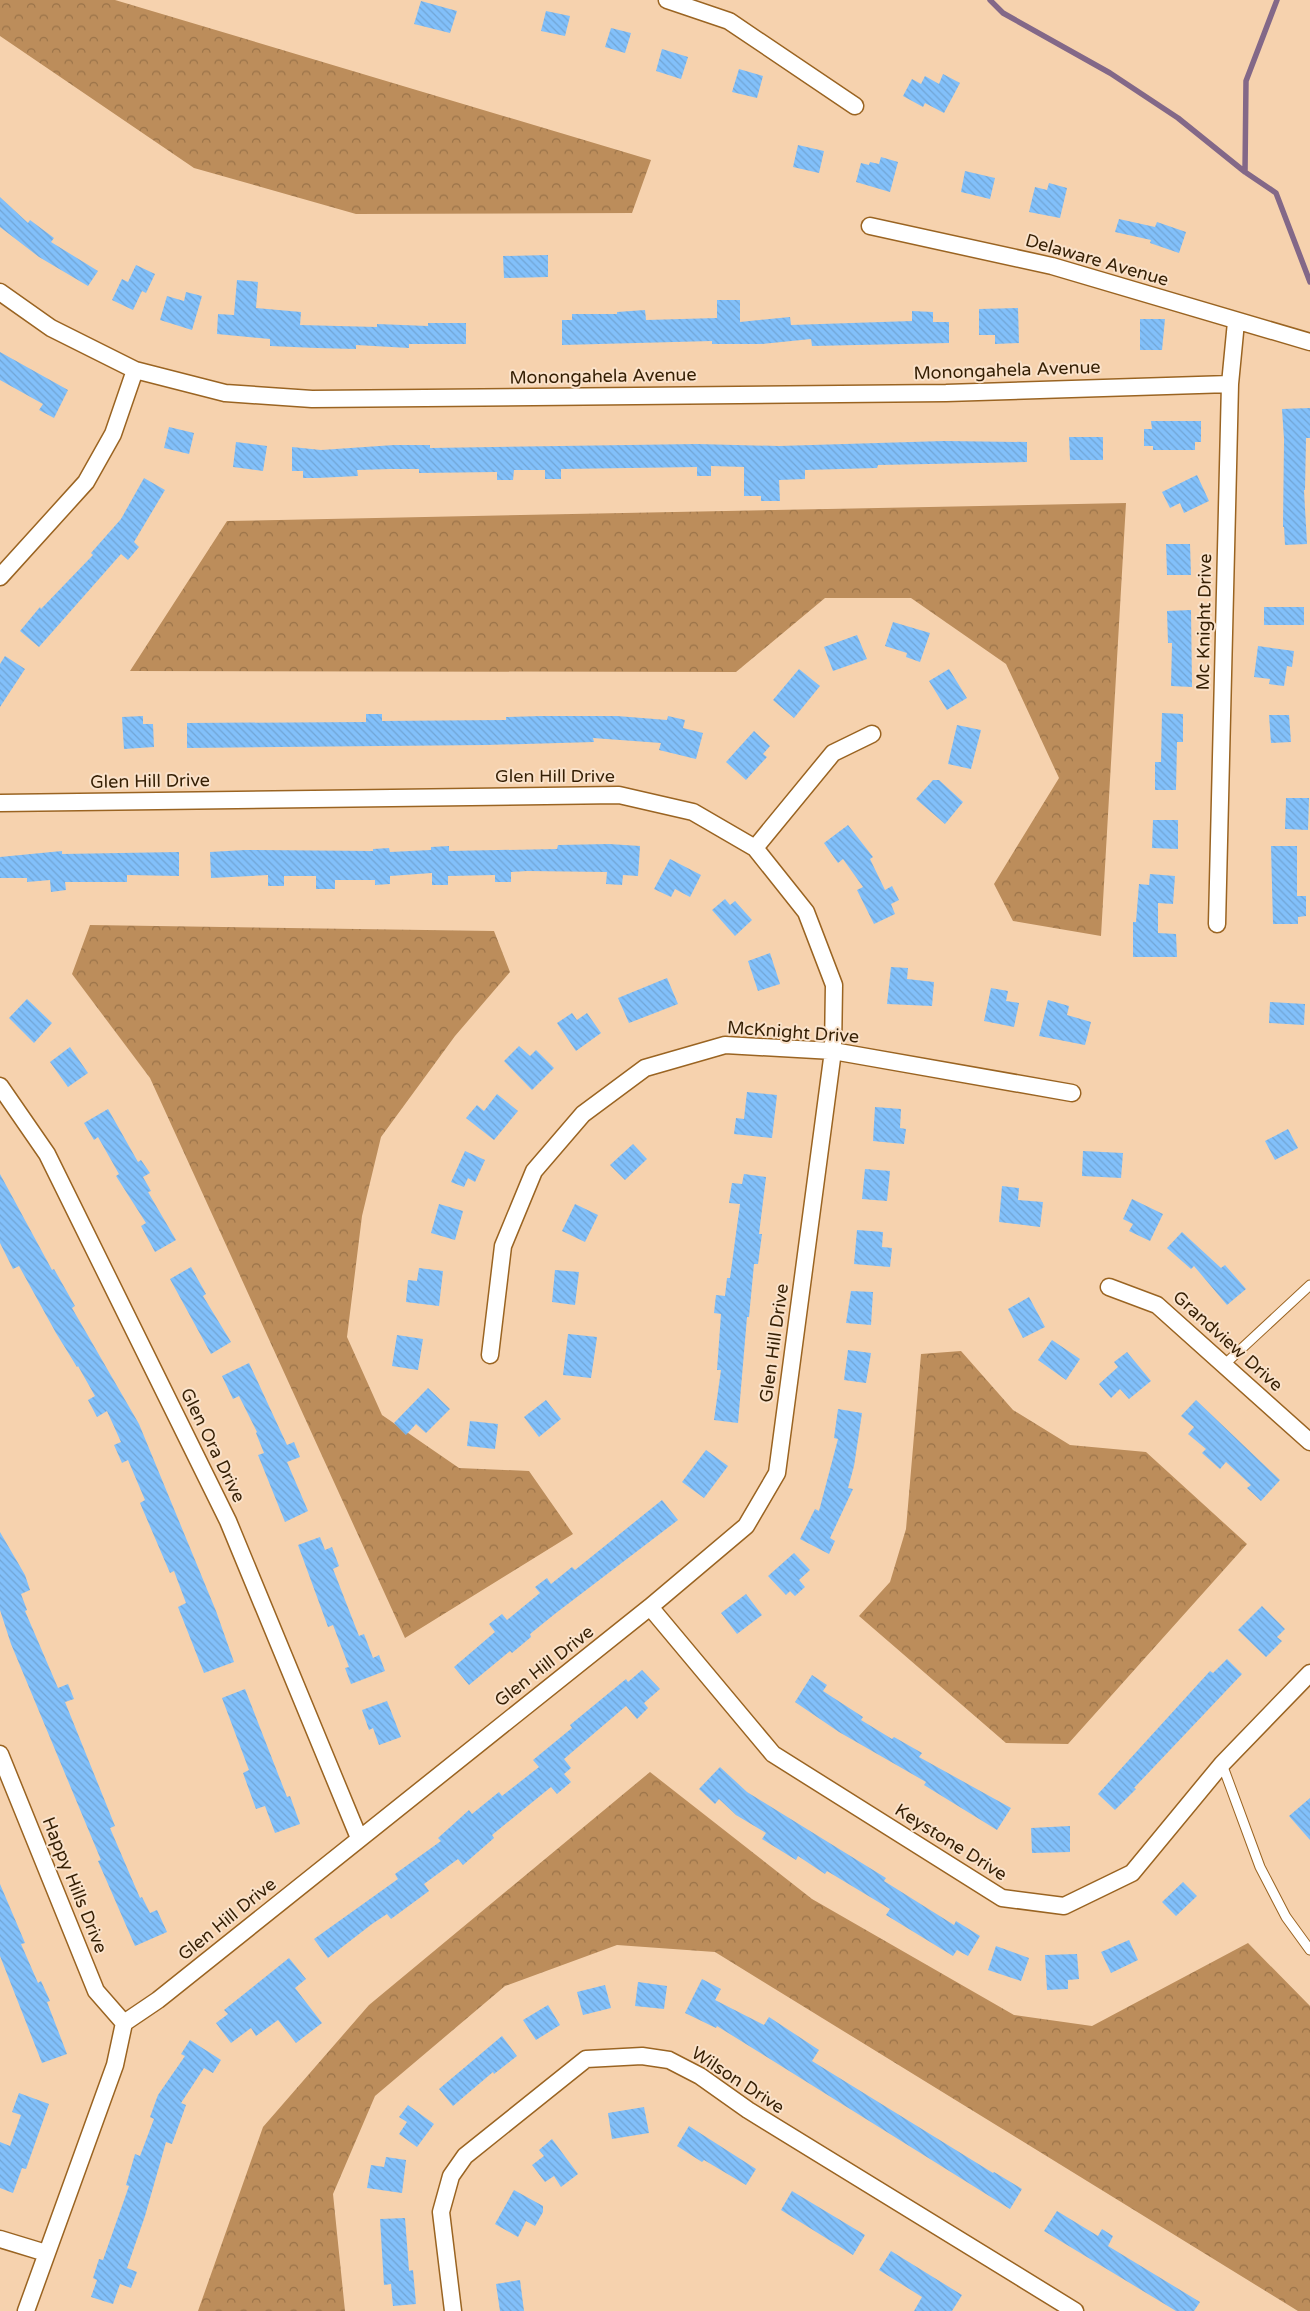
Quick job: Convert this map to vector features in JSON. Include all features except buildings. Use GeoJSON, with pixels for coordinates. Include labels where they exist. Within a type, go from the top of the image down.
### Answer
{"type":"FeatureCollection","features":[{"type":"Feature","properties":{"kind":"street"},"geometry":{"type":"LineString","coordinates":[[667,0],[728,21],[855,106]]}},
{"type":"Feature","properties":{"kind":"street","name":"Delaware Avenue"},"geometry":{"type":"LineString","coordinates":[[870,226],[1052,266],[1236,322],[1310,342]]}},
{"type":"Feature","properties":{"kind":"street","name":"Monongahela Avenue"},"geometry":{"type":"LineString","coordinates":[[0,292],[50,328],[135,370],[225,393],[312,399],[946,393],[1230,384]]}},
{"type":"Feature","properties":{"kind":"street","name":"Mc Knight Drive"},"geometry":{"type":"LineString","coordinates":[[1217,924],[1230,384],[1236,322]]}},
{"type":"Feature","properties":{"kind":"street"},"geometry":{"type":"LineString","coordinates":[[0,577],[86,482],[113,434],[135,370]]}},
{"type":"Feature","properties":{"kind":"street"},"geometry":{"type":"LineString","coordinates":[[755,848],[833,753],[872,734]]}},
{"type":"Feature","properties":{"kind":"street","name":"Glen Hill Drive"},"geometry":{"type":"LineString","coordinates":[[0,803],[619,795],[694,812],[755,848],[806,912],[834,985],[833,1052],[777,1472],[746,1526],[650,1607],[158,2000],[124,2023]]}},
{"type":"Feature","properties":{"kind":"street","name":"McKnight Drive"},"geometry":{"type":"LineString","coordinates":[[490,1355],[503,1246],[534,1171],[583,1114],[645,1068],[725,1045],[833,1052],[1072,1093]]}},
{"type":"Feature","properties":{"kind":"street","name":"Glen Ora Drive"},"geometry":{"type":"LineString","coordinates":[[0,1086],[47,1154],[228,1520],[359,1838]]}},
{"type":"Feature","properties":{"kind":"street","name":"Grandview Drive"},"geometry":{"type":"LineString","coordinates":[[1109,1287],[1157,1305],[1310,1442]]}},
{"type":"Feature","properties":{"kind":"street","name":"Keystone Drive"},"geometry":{"type":"LineString","coordinates":[[650,1607],[774,1754],[1002,1898],[1064,1906],[1132,1873],[1222,1764],[1308,1680]]}},
{"type":"Feature","properties":{"kind":"street","name":"Happy Hills Drive"},"geometry":{"type":"LineString","coordinates":[[0,1754],[96,1991],[124,2023]]}},
{"type":"Feature","properties":{"kind":"street"},"geometry":{"type":"LineString","coordinates":[[26,2311],[115,2064],[124,2023]]}},
{"type":"Feature","properties":{"kind":"street","name":"Wilson Drive"},"geometry":{"type":"LineString","coordinates":[[453,2311],[441,2212],[452,2176],[465,2156],[586,2059],[642,2056],[668,2060],[700,2076],[748,2110],[1075,2311]]}},
{"type":"Feature","properties":{"kind":"street"},"geometry":{"type":"LineString","coordinates":[[0,2239],[46,2253]]}},
{"type":"Feature","properties":{"kind":"lane"},"geometry":{"type":"LineString","coordinates":[[1225,1364],[1310,1285]]}},
{"type":"Feature","properties":{"kind":"lane"},"geometry":{"type":"LineString","coordinates":[[1222,1764],[1260,1867],[1286,1917],[1310,1950]]}},
{"type":"Feature","properties":{"kind":"green space"},"geometry":{"type":"Polygon","coordinates":[[[0,0],[115,0],[651,160],[632,213],[356,214],[194,168],[0,36],[0,0]]]}},
{"type":"Feature","properties":{"kind":"green space"},"geometry":{"type":"Polygon","coordinates":[[[1126,503],[1101,936],[1013,921],[994,884],[1059,778],[1006,664],[911,598],[825,598],[736,672],[130,671],[227,521],[1126,503]]]}},
{"type":"Feature","properties":{"kind":"green space"},"geometry":{"type":"Polygon","coordinates":[[[90,925],[494,931],[510,972],[455,1036],[381,1137],[362,1216],[347,1337],[382,1415],[459,1468],[529,1471],[573,1534],[405,1638],[150,1078],[72,974],[90,925]]]}},
{"type":"Feature","properties":{"kind":"green space"},"geometry":{"type":"Polygon","coordinates":[[[961,1351],[1013,1410],[1070,1445],[1146,1452],[1247,1544],[1068,1744],[1006,1743],[859,1616],[890,1582],[906,1529],[921,1354],[961,1351]]]}},
{"type":"Feature","properties":{"kind":"green space"},"geometry":{"type":"Polygon","coordinates":[[[650,1772],[812,1899],[1014,2015],[1092,2026],[1248,1943],[1310,2006],[1310,2311],[1298,2311],[715,1952],[617,1945],[505,1986],[375,2096],[333,2194],[345,2311],[198,2311],[263,2127],[369,2005],[650,1772]]]}},
{"type":"Feature","properties":{"kind":"waterway"},"geometry":{"type":"LineString","coordinates":[[990,0],[1003,13],[1110,73],[1178,118],[1245,172],[1276,193],[1310,282]]}},
{"type":"Feature","properties":{"kind":"waterway"},"geometry":{"type":"LineString","coordinates":[[1245,172],[1246,81],[1277,0]]}}]}
